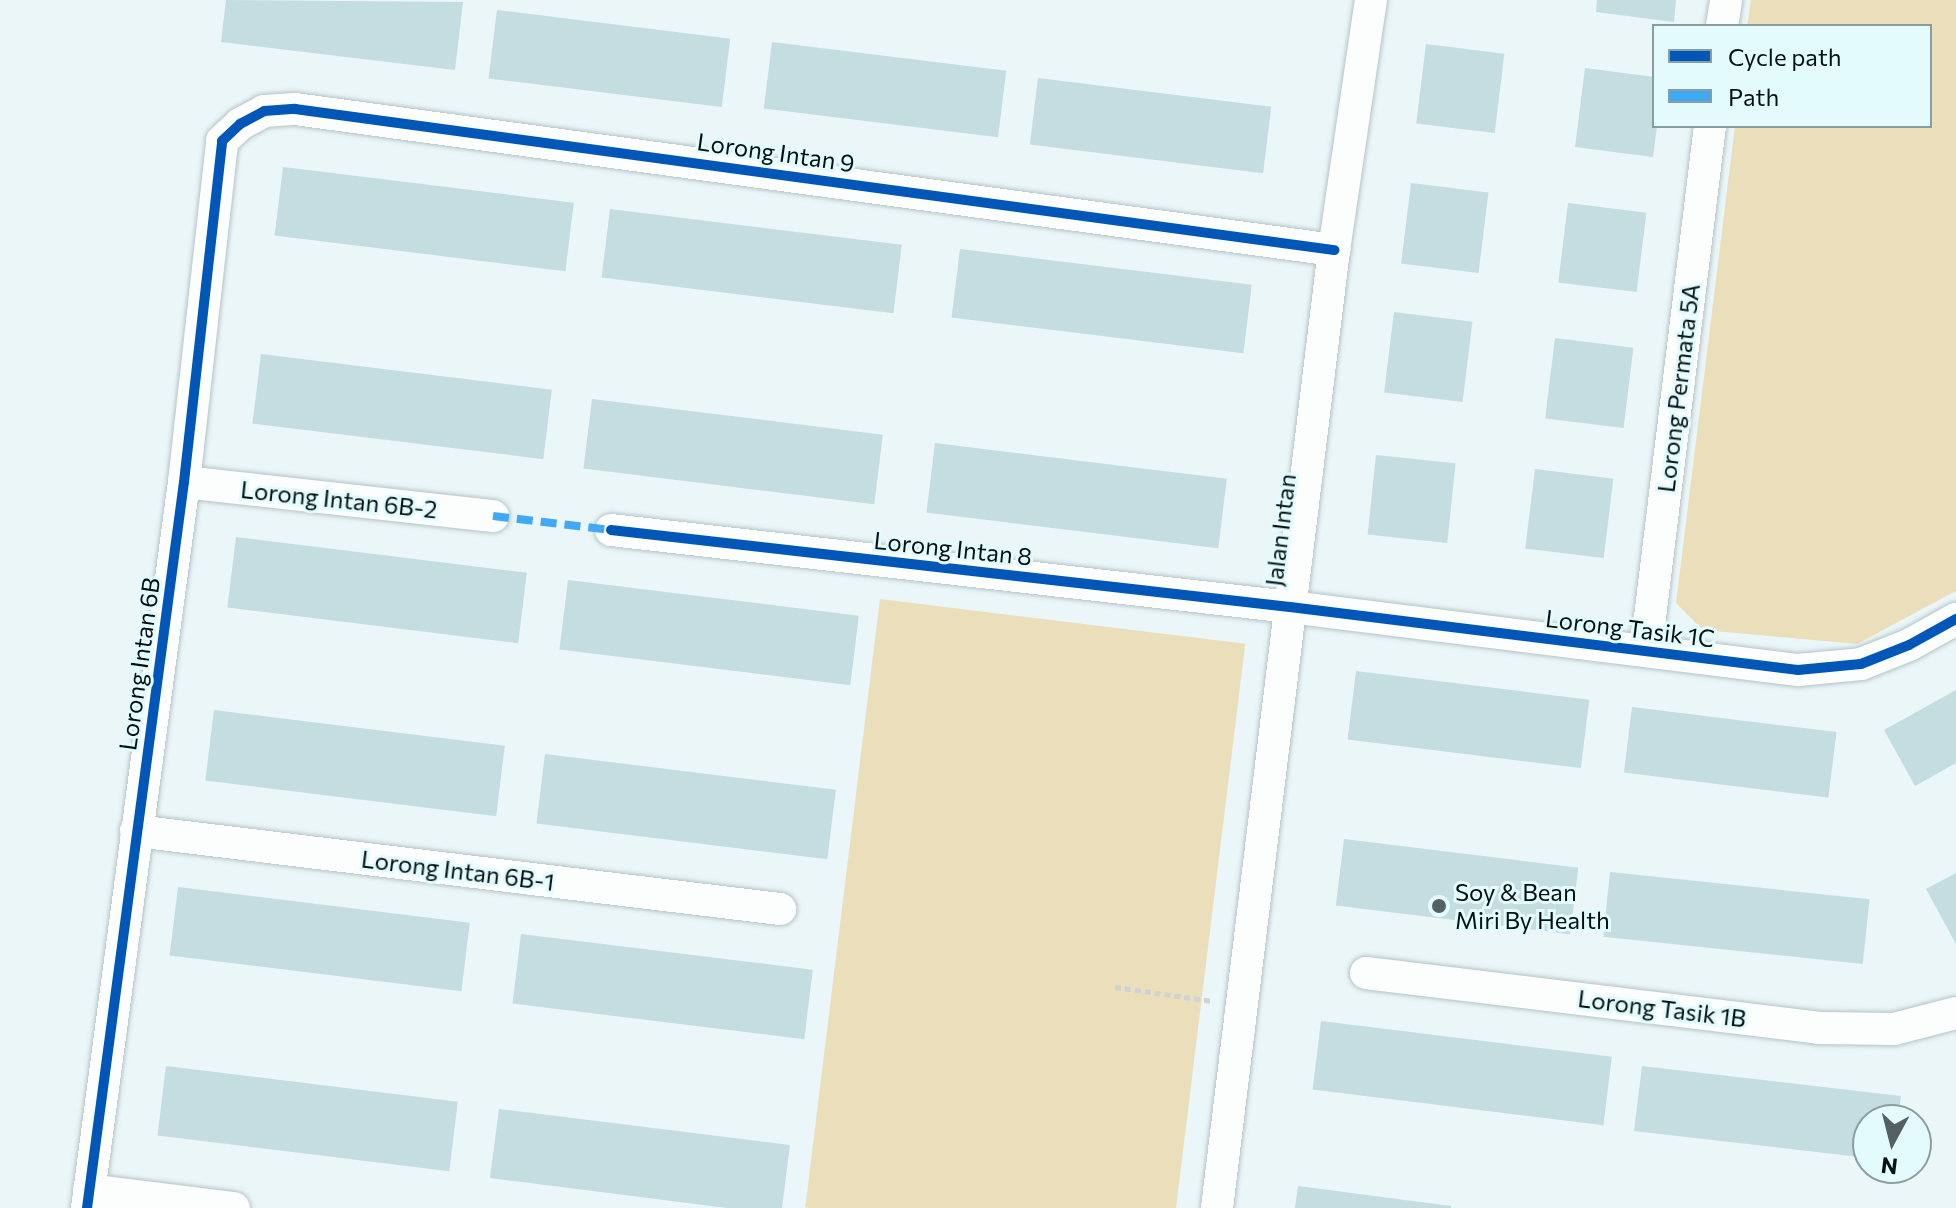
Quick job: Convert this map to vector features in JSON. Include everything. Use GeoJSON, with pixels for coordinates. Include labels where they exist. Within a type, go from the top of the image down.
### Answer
{"type":"FeatureCollection","features":[{"type":"Feature","properties":{"kind":"street","name":"Jalan Intan"},"geometry":{"type":"LineString","coordinates":[[1217,1208],[1334,250],[1371,0]]}},
{"type":"Feature","properties":{"kind":"street"},"geometry":{"type":"LineString","coordinates":[[1722,24],[1726,0]]}},
{"type":"Feature","properties":{"kind":"street","name":"Lorong Intan 9"},"geometry":{"type":"LineString","coordinates":[[222,141],[240,124],[264,111],[295,109],[1334,250]]}},
{"type":"Feature","properties":{"kind":"street","name":"Lorong Permata 5A"},"geometry":{"type":"LineString","coordinates":[[1646,650],[1710,128]]}},
{"type":"Feature","properties":{"kind":"street","name":"Lorong Intan 6B"},"geometry":{"type":"LineString","coordinates":[[88,1199],[184,482],[222,141]]}},
{"type":"Feature","properties":{"kind":"street","name":"Lorong Intan 6B-2"},"geometry":{"type":"LineString","coordinates":[[184,482],[493,516]]}},
{"type":"Feature","properties":{"kind":"street","name":"Lorong Intan 8"},"geometry":{"type":"LineString","coordinates":[[611,530],[1290,607]]}},
{"type":"Feature","properties":{"kind":"street","name":"Lorong Tasik 1C"},"geometry":{"type":"LineString","coordinates":[[1290,607],[1798,670],[1861,664],[1909,645],[1956,619]]}},
{"type":"Feature","properties":{"kind":"street","name":"Lorong Intan 6B-1"},"geometry":{"type":"LineString","coordinates":[[136,831],[780,909]]}},
{"type":"Feature","properties":{"kind":"street","name":"Lorong Tasik 1B"},"geometry":{"type":"LineString","coordinates":[[1366,973],[1818,1028],[1894,1029],[1956,1013]]}},
{"type":"Feature","properties":{"kind":"street"},"geometry":{"type":"LineString","coordinates":[[88,1199],[234,1208]]}},
{"type":"Feature","properties":{"kind":"path"},"geometry":{"type":"LineString","coordinates":[[1115,987],[1241,1006]]}},
{"type":"Feature","properties":{"kind":"shaded area"},"geometry":{"type":"Polygon","coordinates":[[[1751,0],[1956,0],[1956,591],[1857,644],[1703,630],[1676,603],[1735,128],[1932,128],[1932,24],[1747,24],[1751,0]]]}},
{"type":"Feature","properties":{"kind":"shaded area"},"geometry":{"type":"Polygon","coordinates":[[[880,599],[1245,644],[1176,1208],[805,1207],[880,599]]]}},
{"type":"Feature","properties":{"kind":"building"},"geometry":{"type":"Polygon","coordinates":[[[226,0],[463,2],[455,70],[221,42],[226,0]]]}},
{"type":"Feature","properties":{"kind":"building"},"geometry":{"type":"Polygon","coordinates":[[[1597,0],[1676,0],[1674,22],[1596,12],[1597,0]]]}},
{"type":"Feature","properties":{"kind":"building"},"geometry":{"type":"Polygon","coordinates":[[[497,10],[730,39],[722,107],[489,78],[497,10]]]}},
{"type":"Feature","properties":{"kind":"building"},"geometry":{"type":"Polygon","coordinates":[[[772,42],[1006,71],[998,137],[764,109],[772,42]]]}},
{"type":"Feature","properties":{"kind":"building"},"geometry":{"type":"Polygon","coordinates":[[[1426,44],[1504,54],[1495,133],[1416,123],[1426,44]]]}},
{"type":"Feature","properties":{"kind":"building"},"geometry":{"type":"Polygon","coordinates":[[[1585,68],[1652,77],[1652,128],[1657,128],[1653,157],[1575,147],[1585,68]]]}},
{"type":"Feature","properties":{"kind":"building"},"geometry":{"type":"Polygon","coordinates":[[[1038,78],[1271,107],[1263,173],[1030,145],[1038,78]]]}},
{"type":"Feature","properties":{"kind":"building"},"geometry":{"type":"Polygon","coordinates":[[[283,167],[574,203],[565,271],[275,235],[283,167]]]}},
{"type":"Feature","properties":{"kind":"building"},"geometry":{"type":"Polygon","coordinates":[[[1411,183],[1488,193],[1479,273],[1401,263],[1411,183]]]}},
{"type":"Feature","properties":{"kind":"building"},"geometry":{"type":"Polygon","coordinates":[[[1568,203],[1646,213],[1637,292],[1558,282],[1568,203]]]}},
{"type":"Feature","properties":{"kind":"building"},"geometry":{"type":"Polygon","coordinates":[[[610,209],[902,245],[893,313],[602,277],[610,209]]]}},
{"type":"Feature","properties":{"kind":"building"},"geometry":{"type":"Polygon","coordinates":[[[960,249],[1252,285],[1243,353],[952,317],[960,249]]]}},
{"type":"Feature","properties":{"kind":"building"},"geometry":{"type":"Polygon","coordinates":[[[1394,312],[1472,322],[1463,402],[1384,392],[1394,312]]]}},
{"type":"Feature","properties":{"kind":"building"},"geometry":{"type":"Polygon","coordinates":[[[1555,338],[1633,348],[1624,428],[1545,418],[1555,338]]]}},
{"type":"Feature","properties":{"kind":"building"},"geometry":{"type":"Polygon","coordinates":[[[261,354],[552,390],[543,459],[252,423],[261,354]]]}},
{"type":"Feature","properties":{"kind":"building"},"geometry":{"type":"Polygon","coordinates":[[[592,399],[883,435],[874,504],[583,468],[592,399]]]}},
{"type":"Feature","properties":{"kind":"building"},"geometry":{"type":"Polygon","coordinates":[[[935,443],[1227,479],[1218,548],[926,512],[935,443]]]}},
{"type":"Feature","properties":{"kind":"building"},"geometry":{"type":"Polygon","coordinates":[[[1376,455],[1456,463],[1447,543],[1368,535],[1376,455]]]}},
{"type":"Feature","properties":{"kind":"building"},"geometry":{"type":"Polygon","coordinates":[[[1535,469],[1613,479],[1604,558],[1525,548],[1535,469]]]}},
{"type":"Feature","properties":{"kind":"building"},"geometry":{"type":"Polygon","coordinates":[[[236,537],[527,573],[518,643],[227,607],[236,537]]]}},
{"type":"Feature","properties":{"kind":"building"},"geometry":{"type":"Polygon","coordinates":[[[568,580],[859,616],[850,685],[559,649],[568,580]]]}},
{"type":"Feature","properties":{"kind":"building"},"geometry":{"type":"Polygon","coordinates":[[[1356,671],[1589,700],[1581,768],[1348,739],[1356,671]]]}},
{"type":"Feature","properties":{"kind":"building"},"geometry":{"type":"Polygon","coordinates":[[[1956,690],[1956,763],[1915,786],[1884,730],[1956,690]]]}},
{"type":"Feature","properties":{"kind":"building"},"geometry":{"type":"Polygon","coordinates":[[[1632,707],[1836,732],[1828,798],[1624,773],[1632,707]]]}},
{"type":"Feature","properties":{"kind":"building"},"geometry":{"type":"Polygon","coordinates":[[[214,710],[505,746],[496,816],[205,780],[214,710]]]}},
{"type":"Feature","properties":{"kind":"building"},"geometry":{"type":"Polygon","coordinates":[[[545,754],[836,790],[827,859],[536,823],[545,754]]]}},
{"type":"Feature","properties":{"kind":"building"},"geometry":{"type":"Polygon","coordinates":[[[1344,839],[1578,868],[1570,934],[1336,906],[1344,839]]]}},
{"type":"Feature","properties":{"kind":"building"},"geometry":{"type":"Polygon","coordinates":[[[1610,872],[1870,899],[1863,964],[1603,937],[1610,872]]]}},
{"type":"Feature","properties":{"kind":"building"},"geometry":{"type":"Polygon","coordinates":[[[1956,873],[1956,944],[1926,889],[1956,873]]]}},
{"type":"Feature","properties":{"kind":"building"},"geometry":{"type":"Polygon","coordinates":[[[178,887],[470,923],[461,991],[170,955],[178,887]]]}},
{"type":"Feature","properties":{"kind":"building"},"geometry":{"type":"Polygon","coordinates":[[[521,934],[813,970],[804,1039],[512,1003],[521,934]]]}},
{"type":"Feature","properties":{"kind":"building"},"geometry":{"type":"Polygon","coordinates":[[[1321,1021],[1612,1057],[1603,1125],[1313,1089],[1321,1021]]]}},
{"type":"Feature","properties":{"kind":"building"},"geometry":{"type":"Polygon","coordinates":[[[166,1066],[458,1102],[449,1171],[157,1135],[166,1066]]]}},
{"type":"Feature","properties":{"kind":"building"},"geometry":{"type":"Polygon","coordinates":[[[1642,1066],[1901,1096],[1900,1104],[1852,1104],[1852,1156],[1634,1131],[1642,1066]]]}},
{"type":"Feature","properties":{"kind":"building"},"geometry":{"type":"Polygon","coordinates":[[[499,1109],[790,1145],[782,1208],[727,1208],[490,1178],[499,1109]]]}},
{"type":"Feature","properties":{"kind":"building"},"geometry":{"type":"Polygon","coordinates":[[[1298,1186],[1451,1206],[1451,1208],[1295,1208],[1298,1186]]]}},
{"type":"Feature","properties":{"kind":"marked path"},"geometry":{"type":"LineString","coordinates":[[493,516],[611,530]]}},
{"type":"Feature","properties":{"kind":"cycle path"},"geometry":{"type":"LineString","coordinates":[[87,1208],[184,482],[222,141],[240,124],[264,111],[295,109],[1334,250]]}},
{"type":"Feature","properties":{"kind":"cycle path"},"geometry":{"type":"LineString","coordinates":[[611,530],[1290,607],[1798,670],[1861,664],[1909,645],[1956,619]]}},
{"type":"Feature","properties":{"kind":"place","name":"Soy & Bean Miri By Health"},"geometry":{"type":"Point","coordinates":[1439,906]}}]}
